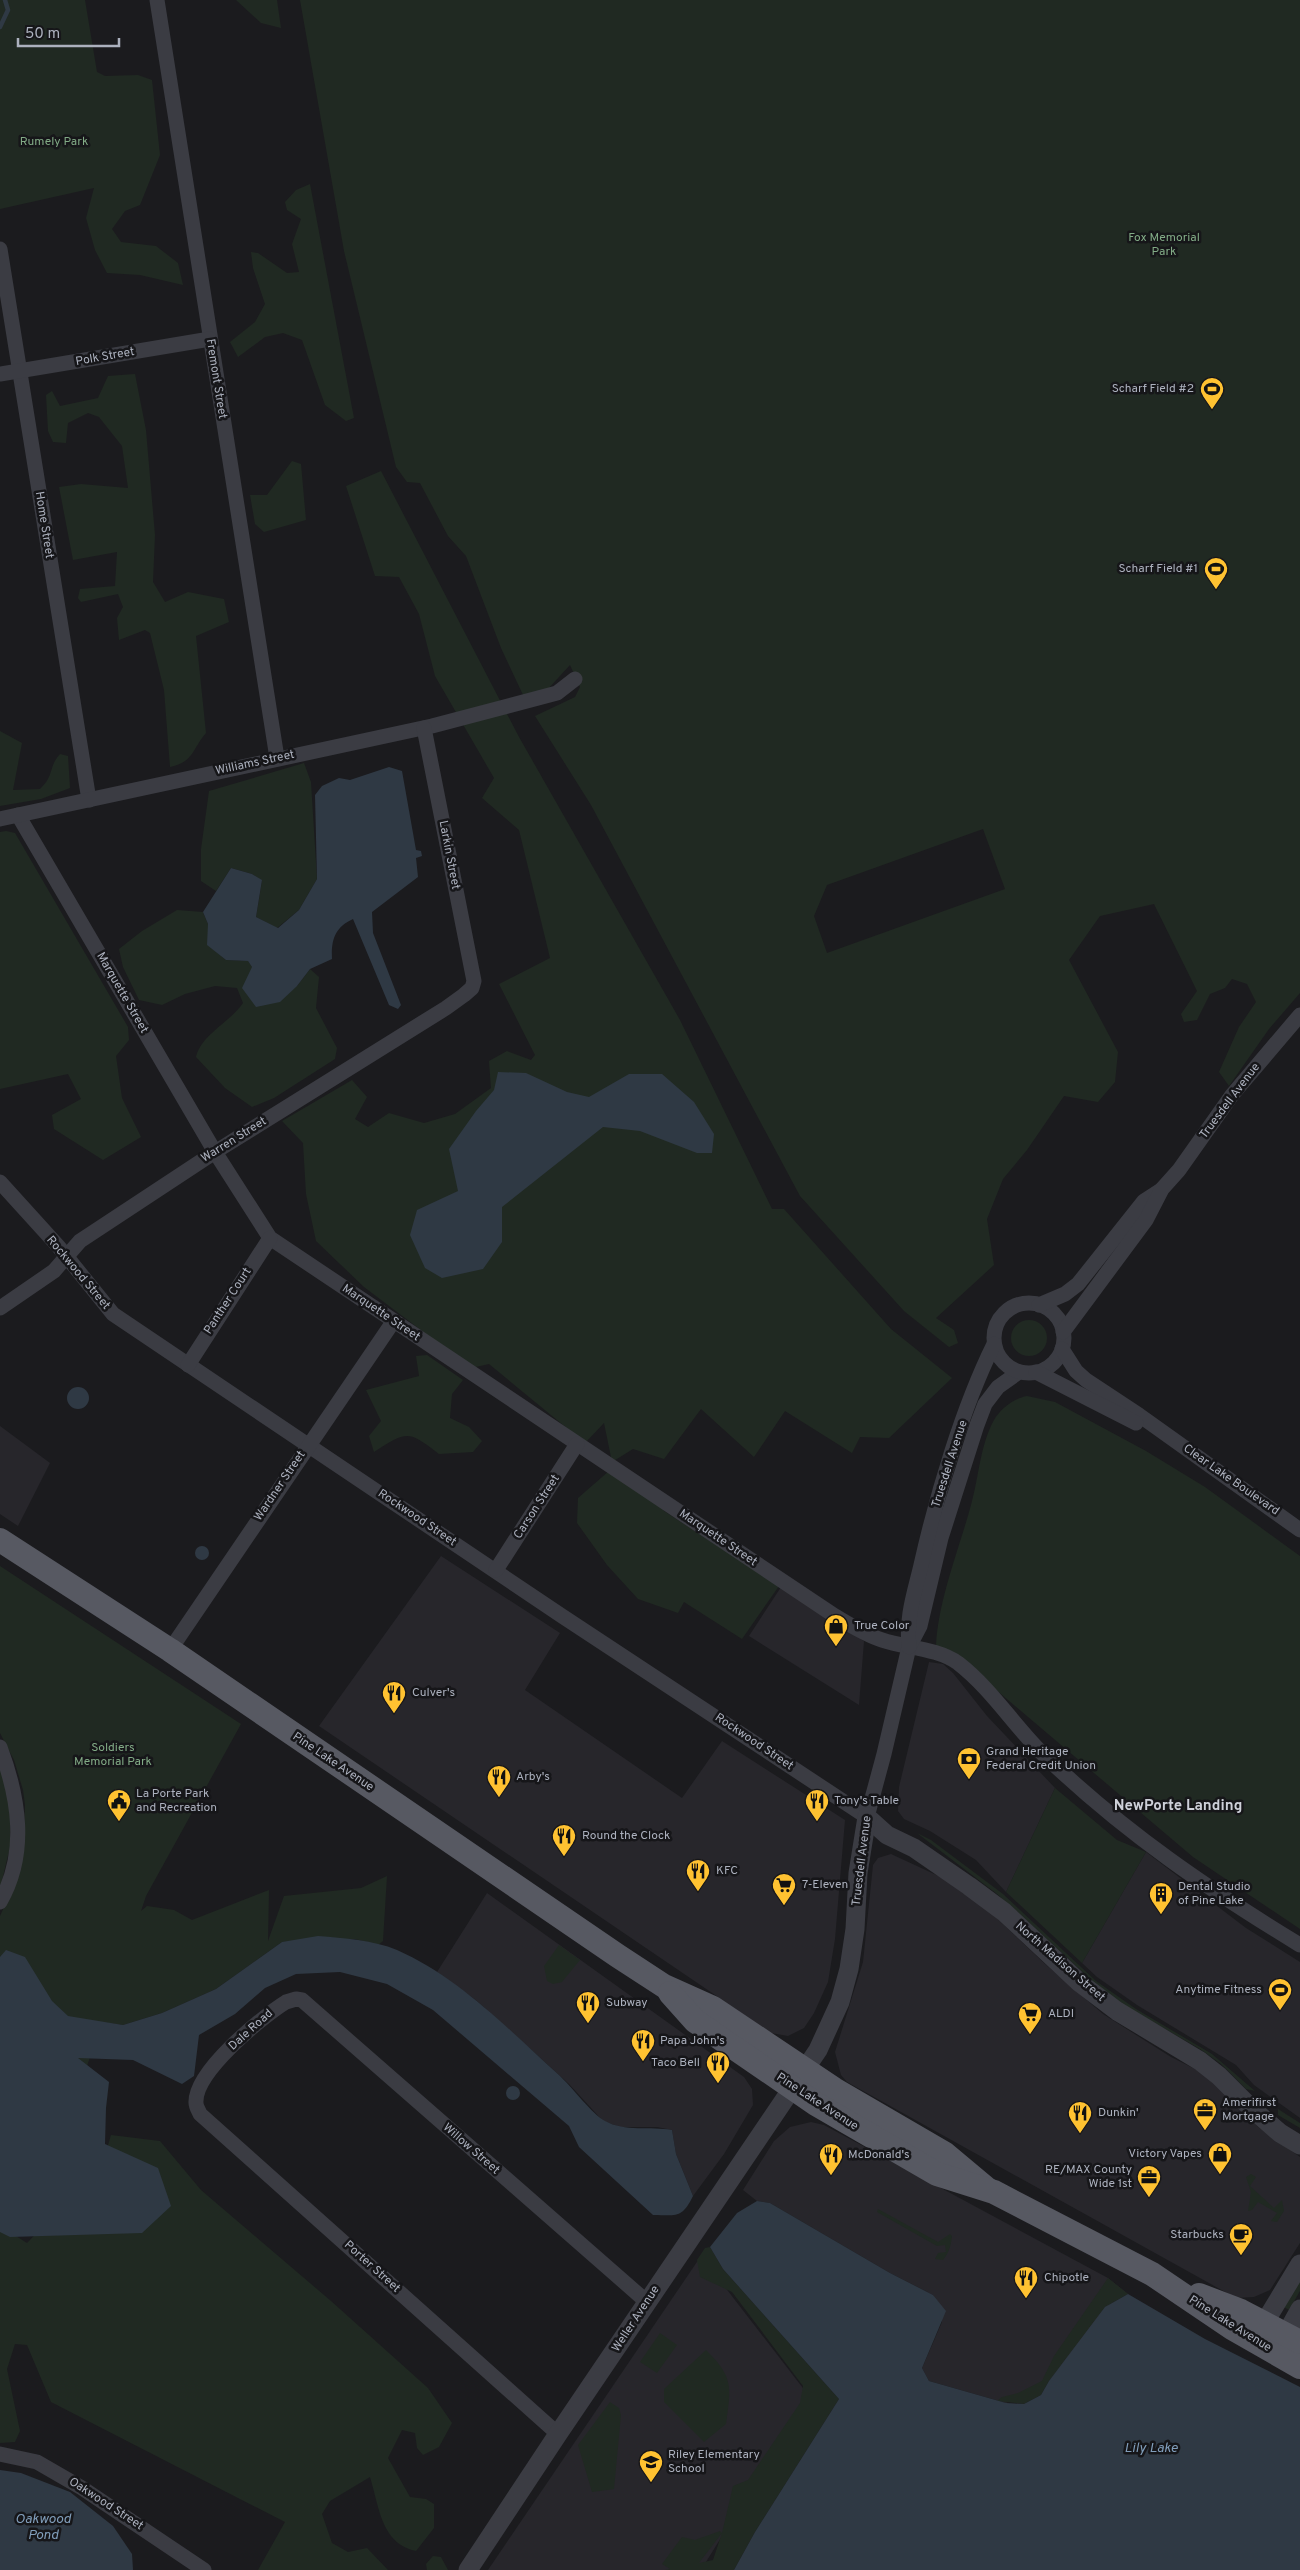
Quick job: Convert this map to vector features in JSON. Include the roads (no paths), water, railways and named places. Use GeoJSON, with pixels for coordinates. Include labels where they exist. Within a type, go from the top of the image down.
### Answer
{"type":"FeatureCollection","features":[{"type":"Feature","properties":{"kind":"main road","name":"Pine Lake Avenue"},"geometry":{"type":"LineString","coordinates":[[0,1540],[170,1650],[664,1986],[713,2008],[834,2089],[944,2153],[988,2189],[1160,2280],[1232,2328],[1259,2331],[1287,2343],[1300,2367]]}},
{"type":"Feature","properties":{"kind":"main road","name":"Pine Lake Avenue"},"geometry":{"type":"LineString","coordinates":[[664,1986],[695,2021],[793,2089],[890,2148],[937,2174],[988,2189]]}},
{"type":"Feature","properties":{"kind":"street","name":"Fremont Street"},"geometry":{"type":"LineString","coordinates":[[156,0],[277,758]]}},
{"type":"Feature","properties":{"kind":"street","name":"Home Street"},"geometry":{"type":"LineString","coordinates":[[0,249],[89,800]]}},
{"type":"Feature","properties":{"kind":"street","name":"Polk Street"},"geometry":{"type":"LineString","coordinates":[[0,374],[210,339]]}},
{"type":"Feature","properties":{"kind":"street","name":"Williams Street"},"geometry":{"type":"LineString","coordinates":[[0,819],[277,758],[424,728],[510,707],[557,693],[575,679]]}},
{"type":"Feature","properties":{"kind":"street","name":"Larkin Street"},"geometry":{"type":"LineString","coordinates":[[424,728],[474,981]]}},
{"type":"Feature","properties":{"kind":"street","name":"Marquette Street"},"geometry":{"type":"LineString","coordinates":[[18,815],[215,1152],[270,1238],[392,1322],[835,1616],[881,1640],[956,1662],[981,1684],[1036,1748],[1120,1823],[1168,1860],[1300,1945]]}},
{"type":"Feature","properties":{"kind":"street","name":"Warren Street"},"geometry":{"type":"LineString","coordinates":[[0,1308],[54,1271],[80,1240],[215,1152],[464,995],[472,988],[474,981]]}},
{"type":"Feature","properties":{"kind":"street","name":"Truesdell Avenue"},"geometry":{"type":"LineString","coordinates":[[1063,1332],[1146,1220],[1162,1190],[1179,1170],[1232,1096],[1300,1015]]}},
{"type":"Feature","properties":{"kind":"street","name":"Rockwood Street"},"geometry":{"type":"LineString","coordinates":[[0,1182],[113,1314],[496,1570],[569,1621],[867,1817]]}},
{"type":"Feature","properties":{"kind":"street","name":"Truesdell Avenue"},"geometry":{"type":"LineString","coordinates":[[1039,1305],[1066,1294],[1078,1284],[1144,1201],[1162,1190]]}},
{"type":"Feature","properties":{"kind":"street","name":"Panther Court"},"geometry":{"type":"LineString","coordinates":[[188,1365],[270,1238]]}},
{"type":"Feature","properties":{"kind":"street"},"geometry":{"type":"LineString","coordinates":[[1022,1304],[1039,1305],[1055,1315],[1063,1332],[1062,1349],[1052,1364],[1036,1372],[1019,1372],[1003,1362],[994,1344],[995,1329],[1005,1313],[1022,1304]]}},
{"type":"Feature","properties":{"kind":"street","name":"Wardner Street"},"geometry":{"type":"LineString","coordinates":[[170,1650],[392,1322]]}},
{"type":"Feature","properties":{"kind":"street","name":"Truesdell Avenue"},"geometry":{"type":"LineString","coordinates":[[909,1647],[907,1624],[937,1502],[980,1374],[994,1344]]}},
{"type":"Feature","properties":{"kind":"street","name":"Clear Lake Boulevard"},"geometry":{"type":"LineString","coordinates":[[1062,1349],[1076,1372],[1086,1380],[1300,1530]]}},
{"type":"Feature","properties":{"kind":"street","name":"Truesdell Avenue"},"geometry":{"type":"LineString","coordinates":[[806,2069],[821,2045],[840,2002],[849,1969],[855,1929],[858,1872],[867,1817],[909,1647],[920,1626],[941,1538],[985,1404],[998,1387],[1019,1372]]}},
{"type":"Feature","properties":{"kind":"street","name":"Clear Lake Boulevard"},"geometry":{"type":"LineString","coordinates":[[1036,1372],[1134,1422],[1161,1432]]}},
{"type":"Feature","properties":{"kind":"street","name":"Carson Street"},"geometry":{"type":"LineString","coordinates":[[496,1570],[577,1444]]}},
{"type":"Feature","properties":{"kind":"street"},"geometry":{"type":"LineString","coordinates":[[0,1748],[9,1772],[18,1820],[14,1867],[8,1888],[0,1902]]}},
{"type":"Feature","properties":{"kind":"street","name":"North Madison Street"},"geometry":{"type":"LineString","coordinates":[[867,1817],[887,1836],[914,1848],[1004,1912],[1080,1983],[1117,2011],[1200,2061],[1219,2076],[1250,2107],[1280,2132],[1300,2145]]}},
{"type":"Feature","properties":{"kind":"street","name":"Dale Road"},"geometry":{"type":"LineString","coordinates":[[198,2096],[204,2082],[234,2042],[274,2009],[296,1999]]}},
{"type":"Feature","properties":{"kind":"street","name":"Willow Street"},"geometry":{"type":"LineString","coordinates":[[296,1999],[310,2005],[354,2046],[647,2302]]}},
{"type":"Feature","properties":{"kind":"street","name":"Weller Avenue"},"geometry":{"type":"LineString","coordinates":[[468,2570],[806,2069]]}},
{"type":"Feature","properties":{"kind":"street","name":"Porter Street"},"geometry":{"type":"LineString","coordinates":[[198,2096],[196,2104],[200,2114],[558,2434]]}},
{"type":"Feature","properties":{"kind":"street"},"geometry":{"type":"LineString","coordinates":[[1259,2331],[1300,2264]]}},
{"type":"Feature","properties":{"kind":"street"},"geometry":{"type":"LineString","coordinates":[[1287,2343],[1300,2309]]}},
{"type":"Feature","properties":{"kind":"street","name":"Oakwood Street"},"geometry":{"type":"LineString","coordinates":[[0,2454],[37,2462],[82,2488],[204,2570]]}},
{"type":"Feature","properties":{"kind":"water"},"geometry":{"type":"Polygon","coordinates":[[[389,767],[402,771],[416,850],[421,851],[422,856],[416,858],[418,877],[372,912],[373,933],[401,1005],[398,1009],[389,1005],[353,919],[342,926],[335,935],[332,946],[332,959],[310,969],[297,986],[280,1002],[256,1007],[242,988],[252,967],[248,961],[226,960],[207,945],[208,924],[203,912],[231,868],[252,874],[262,880],[256,917],[278,928],[299,910],[317,879],[315,795],[322,786],[339,778],[350,780],[389,767]]]}},
{"type":"Feature","properties":{"kind":"water"},"geometry":{"type":"Polygon","coordinates":[[[498,1072],[526,1073],[567,1092],[589,1097],[629,1074],[662,1074],[694,1102],[714,1134],[712,1153],[697,1153],[640,1131],[603,1127],[502,1207],[502,1242],[483,1269],[442,1278],[425,1268],[410,1235],[417,1210],[458,1191],[449,1149],[476,1111],[494,1090],[498,1072]]]}},
{"type":"Feature","properties":{"kind":"water"},"geometry":{"type":"Polygon","coordinates":[[[78,1387],[88,1394],[89,1398],[82,1408],[78,1409],[68,1402],[67,1398],[74,1388],[78,1387]]]}},
{"type":"Feature","properties":{"kind":"water"},"geometry":{"type":"Polygon","coordinates":[[[199,1546],[205,1546],[209,1553],[205,1560],[199,1560],[195,1556],[195,1550],[199,1546]]]}},
{"type":"Feature","properties":{"kind":"water"},"geometry":{"type":"Polygon","coordinates":[[[318,1936],[378,1944],[397,1950],[420,1962],[442,1975],[483,2006],[559,2075],[600,2118],[629,2128],[672,2130],[676,2154],[693,2196],[685,2209],[673,2215],[653,2215],[579,2147],[569,2126],[433,2010],[387,1984],[340,1972],[296,1974],[265,1988],[235,2014],[199,2035],[194,2076],[182,2084],[133,2060],[78,2058],[109,2082],[105,2144],[158,2168],[171,2206],[142,2233],[10,2237],[0,2232],[0,1957],[6,1950],[25,1957],[52,2001],[68,2016],[123,2025],[162,2013],[216,1989],[282,1942],[318,1936]]]}},
{"type":"Feature","properties":{"kind":"water"},"geometry":{"type":"Polygon","coordinates":[[[510,2086],[516,2086],[520,2093],[516,2100],[510,2100],[506,2096],[506,2090],[510,2086]]]}},
{"type":"Feature","properties":{"kind":"water","name":"Lily Lake"},"geometry":{"type":"Polygon","coordinates":[[[757,2201],[770,2203],[890,2273],[933,2295],[946,2311],[922,2368],[929,2381],[1006,2403],[1024,2404],[1041,2395],[1049,2381],[1105,2307],[1128,2294],[1205,2339],[1300,2387],[1300,2570],[734,2570],[755,2532],[839,2399],[723,2269],[710,2247],[737,2213],[757,2201]]]}},
{"type":"Feature","properties":{"kind":"water","name":"Oakwood Pond"},"geometry":{"type":"Polygon","coordinates":[[[0,2470],[21,2473],[70,2492],[113,2526],[132,2554],[133,2570],[0,2570],[0,2470]]]}},
{"type":"Feature","properties":{"kind":"waterway"},"geometry":{"type":"LineString","coordinates":[[0,27],[8,10],[5,0]]}},
{"type":"Feature","properties":{"kind":"place","name":"Scharf Field #2"},"geometry":{"type":"Point","coordinates":[1212,410]}},
{"type":"Feature","properties":{"kind":"place","name":"Scharf Field #1"},"geometry":{"type":"Point","coordinates":[1216,590]}},
{"type":"Feature","properties":{"kind":"place","name":"True Color"},"geometry":{"type":"Point","coordinates":[836,1647]}},
{"type":"Feature","properties":{"kind":"place","name":"Culver's"},"geometry":{"type":"Point","coordinates":[394,1714]}},
{"type":"Feature","properties":{"kind":"place","name":"Grand Heritage Federal Credit Union"},"geometry":{"type":"Point","coordinates":[969,1780]}},
{"type":"Feature","properties":{"kind":"place","name":"Arby's"},"geometry":{"type":"Point","coordinates":[499,1798]}},
{"type":"Feature","properties":{"kind":"place","name":"La Porte Park and Recreation"},"geometry":{"type":"Point","coordinates":[119,1822]}},
{"type":"Feature","properties":{"kind":"place","name":"Tony's Table"},"geometry":{"type":"Point","coordinates":[817,1822]}},
{"type":"Feature","properties":{"kind":"place","name":"Round the Clock"},"geometry":{"type":"Point","coordinates":[564,1857]}},
{"type":"Feature","properties":{"kind":"place","name":"KFC"},"geometry":{"type":"Point","coordinates":[698,1892]}},
{"type":"Feature","properties":{"kind":"place","name":"7-Eleven"},"geometry":{"type":"Point","coordinates":[784,1906]}},
{"type":"Feature","properties":{"kind":"place","name":"Dental Studio of Pine Lake"},"geometry":{"type":"Point","coordinates":[1161,1915]}},
{"type":"Feature","properties":{"kind":"place","name":"Anytime Fitness"},"geometry":{"type":"Point","coordinates":[1280,2011]}},
{"type":"Feature","properties":{"kind":"place","name":"Subway"},"geometry":{"type":"Point","coordinates":[588,2024]}},
{"type":"Feature","properties":{"kind":"place","name":"ALDI"},"geometry":{"type":"Point","coordinates":[1030,2035]}},
{"type":"Feature","properties":{"kind":"place","name":"Papa John's"},"geometry":{"type":"Point","coordinates":[643,2062]}},
{"type":"Feature","properties":{"kind":"place","name":"Taco Bell"},"geometry":{"type":"Point","coordinates":[718,2084]}},
{"type":"Feature","properties":{"kind":"place","name":"Amerifirst Mortgage"},"geometry":{"type":"Point","coordinates":[1205,2131]}},
{"type":"Feature","properties":{"kind":"place","name":"Dunkin'"},"geometry":{"type":"Point","coordinates":[1080,2134]}},
{"type":"Feature","properties":{"kind":"place","name":"Victory Vapes"},"geometry":{"type":"Point","coordinates":[1220,2175]}},
{"type":"Feature","properties":{"kind":"place","name":"McDonald's"},"geometry":{"type":"Point","coordinates":[831,2176]}},
{"type":"Feature","properties":{"kind":"place","name":"RE/MAX County Wide 1st"},"geometry":{"type":"Point","coordinates":[1149,2198]}},
{"type":"Feature","properties":{"kind":"place","name":"Starbucks"},"geometry":{"type":"Point","coordinates":[1241,2256]}},
{"type":"Feature","properties":{"kind":"place","name":"Chipotle"},"geometry":{"type":"Point","coordinates":[1026,2299]}},
{"type":"Feature","properties":{"kind":"place","name":"Riley Elementary School"},"geometry":{"type":"Point","coordinates":[651,2483]}},
{"type":"Feature","properties":{"kind":"district","name":"NewPorte Landing"},"geometry":{"type":"Point","coordinates":[1178,1806]}},
{"type":"Feature","properties":{"kind":"park label","name":"Rumely Park"},"geometry":{"type":"Point","coordinates":[54,142]}},
{"type":"Feature","properties":{"kind":"park label","name":"Fox Memorial Park"},"geometry":{"type":"Point","coordinates":[1164,245]}},
{"type":"Feature","properties":{"kind":"park label","name":"Soldiers Memorial Park"},"geometry":{"type":"Point","coordinates":[113,1755]}}]}
